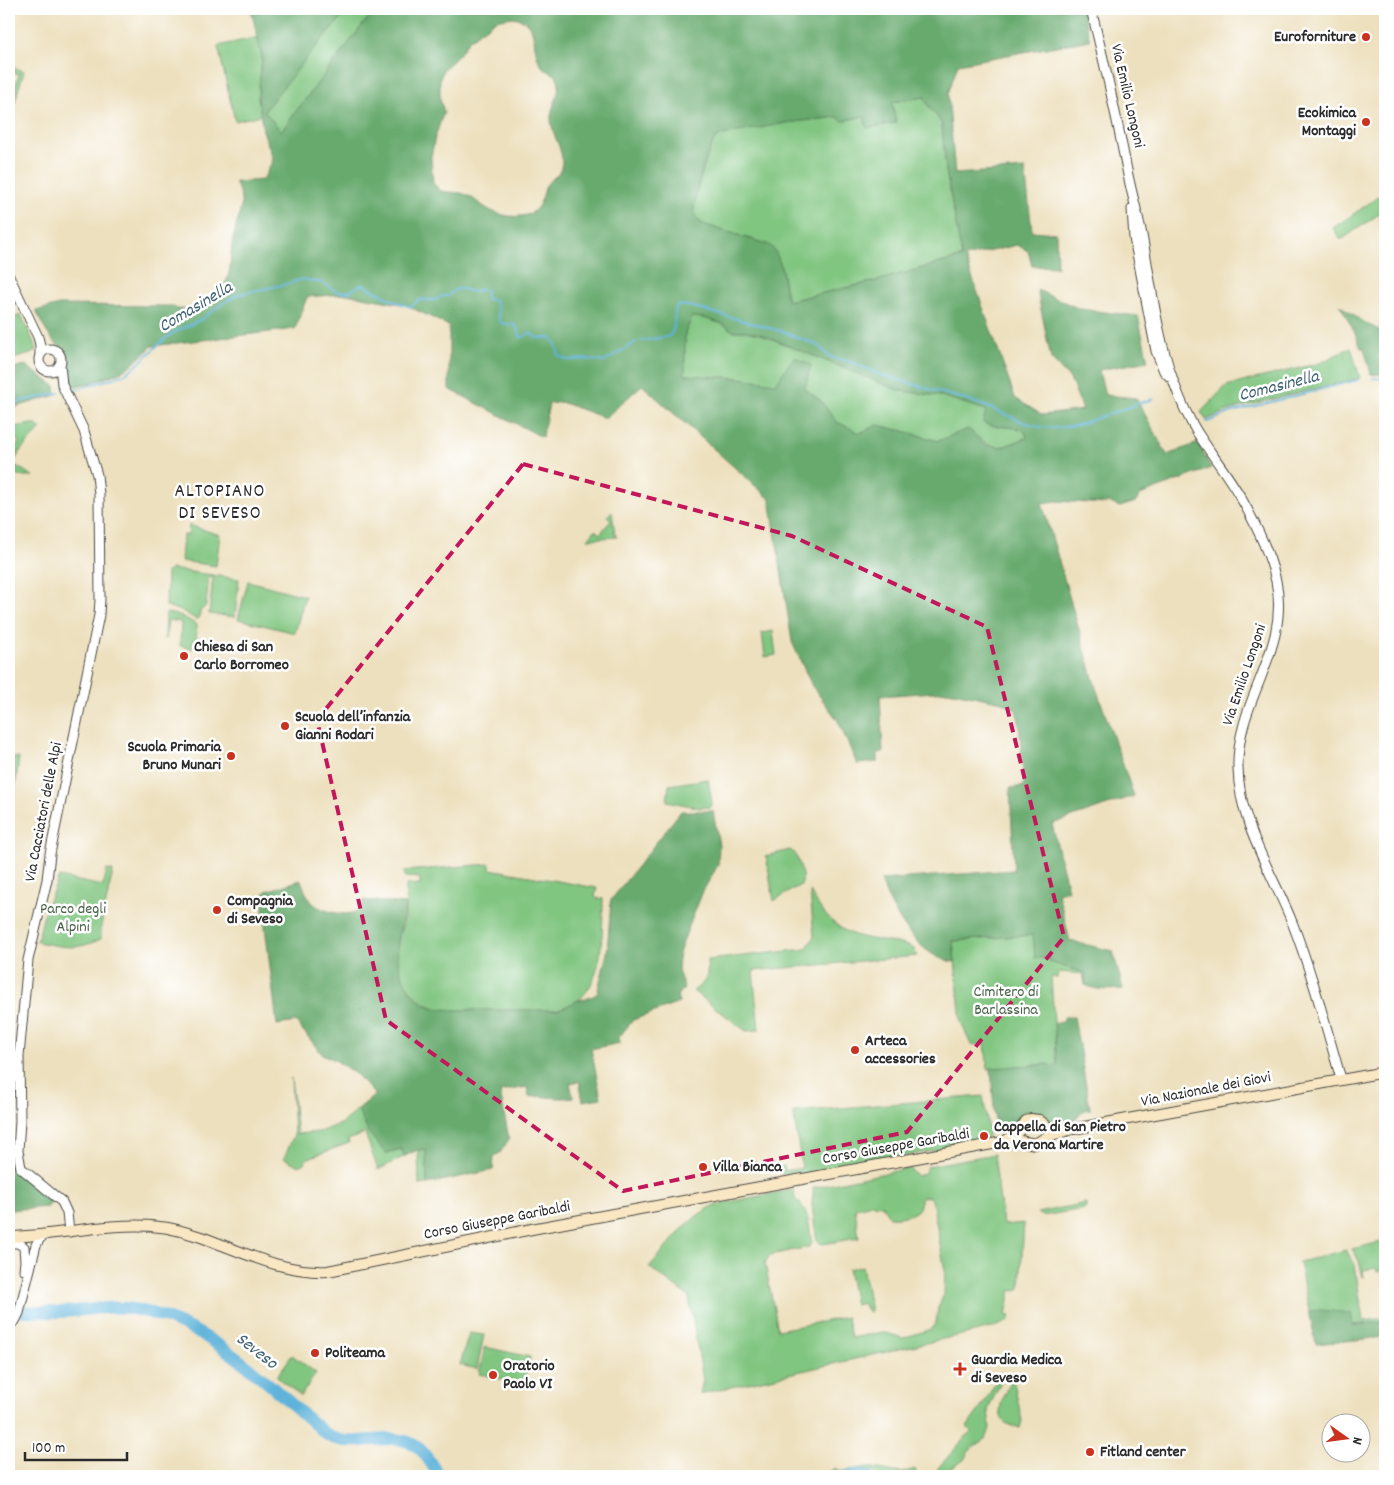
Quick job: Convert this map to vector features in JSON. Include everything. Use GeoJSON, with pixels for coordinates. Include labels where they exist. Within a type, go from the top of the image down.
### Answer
{"type":"FeatureCollection","features":[{"type":"Feature","properties":{"kind":"main road","name":"Via Nazionale dei Giovi"},"geometry":{"type":"LineString","coordinates":[[998,1143],[1020,1141],[1035,1144],[1048,1136],[1076,1129],[1385,1072]]}},
{"type":"Feature","properties":{"kind":"main road","name":"Via Nazionale dei Giovi"},"geometry":{"type":"LineString","coordinates":[[998,1143],[1018,1132],[1024,1123],[1031,1119],[1037,1119],[1049,1127],[1076,1129]]}},
{"type":"Feature","properties":{"kind":"main road"},"geometry":{"type":"LineString","coordinates":[[1042,1140],[1046,1134],[1043,1124]]}},
{"type":"Feature","properties":{"kind":"main road"},"geometry":{"type":"LineString","coordinates":[[1022,1127],[1021,1135],[1028,1143]]}},
{"type":"Feature","properties":{"kind":"main road","name":"Corso Giuseppe Garibaldi"},"geometry":{"type":"LineString","coordinates":[[9,1238],[135,1226],[161,1227],[187,1233],[293,1269],[328,1271],[545,1226],[998,1143]]}},
{"type":"Feature","properties":{"kind":"street","name":"Via Emilio Longoni"},"geometry":{"type":"LineString","coordinates":[[1091,9],[1140,224],[1155,316],[1172,379],[1196,431],[1240,496],[1265,548],[1276,579],[1280,606],[1278,628],[1270,654],[1246,713],[1240,735],[1238,770],[1240,788],[1258,849],[1284,902],[1295,930],[1341,1079]]}},
{"type":"Feature","properties":{"kind":"street","name":"Via Emilio Longoni"},"geometry":{"type":"LineString","coordinates":[[1131,191],[1134,238],[1156,351],[1164,371],[1172,379]]}},
{"type":"Feature","properties":{"kind":"street","name":"Via Emilio Longoni"},"geometry":{"type":"LineString","coordinates":[[1134,238],[1140,245],[1149,293],[1152,297],[1150,309],[1157,342],[1156,351]]}},
{"type":"Feature","properties":{"kind":"street","name":"Via Cacciatori delle Alpi"},"geometry":{"type":"LineString","coordinates":[[9,276],[38,337],[41,350],[41,366],[62,384]]}},
{"type":"Feature","properties":{"kind":"street","name":"Via Cacciatori delle Alpi"},"geometry":{"type":"LineString","coordinates":[[38,337],[46,346],[54,350],[60,358],[62,384],[85,435],[99,494],[100,606],[47,880],[28,960],[20,1056],[18,1151],[21,1168],[62,1202],[67,1213],[69,1232]]}},
{"type":"Feature","properties":{"kind":"street"},"geometry":{"type":"LineString","coordinates":[[40,356],[47,350],[54,350]]}},
{"type":"Feature","properties":{"kind":"street"},"geometry":{"type":"LineString","coordinates":[[48,371],[55,370],[60,364]]}},
{"type":"Feature","properties":{"kind":"street"},"geometry":{"type":"LineString","coordinates":[[35,1248],[35,1240],[29,1236],[23,1240],[25,1266],[17,1310],[35,1248],[40,1238],[50,1234]]}},
{"type":"Feature","properties":{"kind":"street"},"geometry":{"type":"LineString","coordinates":[[9,1243],[20,1244],[24,1248]]}},
{"type":"Feature","properties":{"kind":"highlighted area"},"geometry":{"type":"Polygon","coordinates":[[[523,464],[792,536],[987,627],[1064,937],[907,1132],[623,1191],[386,1020],[317,720],[523,464]]]}},
{"type":"Feature","properties":{"kind":"green space"},"geometry":{"type":"Polygon","coordinates":[[[251,9],[350,9],[327,33],[264,111],[281,131],[375,9],[1082,9],[1090,40],[958,64],[948,94],[955,174],[1025,169],[1032,231],[1056,233],[1057,267],[1032,266],[1028,251],[1017,245],[965,257],[1015,398],[1042,415],[1083,410],[1070,379],[1051,359],[1037,290],[1080,309],[1138,316],[1148,361],[1099,370],[1105,395],[1136,398],[1167,455],[1198,443],[1211,468],[1140,495],[1136,502],[1120,507],[1108,502],[1107,504],[1056,501],[1042,503],[1096,688],[1134,796],[1052,824],[1068,890],[1058,893],[1070,941],[1113,951],[1123,989],[1104,990],[1090,987],[1085,985],[1085,973],[1049,962],[1049,958],[1035,958],[1033,935],[953,941],[955,962],[942,959],[930,953],[908,932],[891,905],[881,880],[1014,870],[1010,788],[1024,786],[1019,721],[1016,710],[1003,702],[948,691],[880,696],[883,752],[878,753],[878,762],[857,764],[837,719],[812,686],[792,642],[770,499],[642,385],[605,418],[561,402],[549,404],[542,437],[449,389],[449,326],[406,305],[346,294],[307,297],[295,329],[152,346],[121,372],[91,383],[70,387],[67,375],[67,354],[46,331],[36,311],[59,305],[174,306],[176,309],[187,309],[218,295],[218,291],[227,281],[233,239],[241,205],[235,182],[263,180],[273,158],[263,131],[258,97],[262,58],[251,9]],[[512,17],[496,20],[469,40],[458,56],[443,70],[440,79],[440,99],[444,112],[435,137],[431,157],[433,183],[441,191],[464,194],[492,211],[504,215],[521,216],[531,213],[537,208],[546,185],[558,174],[561,168],[560,149],[551,123],[559,83],[555,75],[541,65],[531,29],[527,23],[512,17]],[[925,97],[892,102],[896,123],[867,128],[864,116],[843,121],[837,117],[785,123],[723,135],[717,138],[709,151],[698,185],[694,206],[696,217],[703,224],[769,245],[774,250],[780,263],[788,301],[876,281],[962,257],[946,170],[942,125],[925,97]],[[692,317],[685,333],[685,375],[738,378],[776,383],[794,357],[811,365],[805,389],[820,400],[837,422],[860,433],[877,425],[938,441],[968,429],[986,445],[1002,447],[1027,438],[1025,431],[1020,429],[983,423],[986,410],[941,396],[895,389],[760,334],[733,331],[723,324],[704,318],[692,317]]]}},
{"type":"Feature","properties":{"kind":"green space"},"geometry":{"type":"Polygon","coordinates":[[[350,9],[375,9],[281,131],[263,111],[327,33],[350,9]]]}},
{"type":"Feature","properties":{"kind":"green space"},"geometry":{"type":"Polygon","coordinates":[[[258,37],[262,58],[258,97],[262,115],[235,121],[218,46],[258,37]]]}},
{"type":"Feature","properties":{"kind":"green space"},"geometry":{"type":"Polygon","coordinates":[[[9,66],[24,71],[9,122],[9,85],[15,87],[19,74],[9,71],[9,66]]]}},
{"type":"Feature","properties":{"kind":"green space"},"geometry":{"type":"Polygon","coordinates":[[[925,97],[928,105],[942,125],[946,170],[962,257],[876,281],[788,301],[780,263],[777,255],[769,245],[703,224],[695,216],[694,206],[702,174],[709,152],[717,138],[723,135],[785,123],[837,117],[843,121],[864,116],[867,128],[896,123],[892,102],[925,97]]]}},
{"type":"Feature","properties":{"kind":"green space"},"geometry":{"type":"Polygon","coordinates":[[[1384,193],[1385,210],[1341,240],[1333,228],[1384,193]]]}},
{"type":"Feature","properties":{"kind":"green space"},"geometry":{"type":"Polygon","coordinates":[[[1340,305],[1363,322],[1385,333],[1385,375],[1371,374],[1364,348],[1361,348],[1340,305]]]}},
{"type":"Feature","properties":{"kind":"green space"},"geometry":{"type":"Polygon","coordinates":[[[21,315],[36,350],[31,354],[9,360],[9,319],[21,315]]]}},
{"type":"Feature","properties":{"kind":"green space"},"geometry":{"type":"Polygon","coordinates":[[[692,317],[704,318],[723,324],[733,331],[760,334],[895,389],[941,396],[987,410],[983,423],[1020,429],[1025,431],[1027,438],[1008,445],[995,447],[984,442],[968,429],[938,441],[877,425],[860,433],[837,422],[820,400],[805,389],[738,378],[684,375],[685,333],[692,317]]]}},
{"type":"Feature","properties":{"kind":"green space"},"geometry":{"type":"Polygon","coordinates":[[[1351,347],[1360,378],[1248,405],[1206,420],[1201,412],[1226,386],[1320,363],[1351,347]]]}},
{"type":"Feature","properties":{"kind":"green space"},"geometry":{"type":"Polygon","coordinates":[[[25,365],[55,386],[56,395],[9,409],[9,369],[25,365]]]}},
{"type":"Feature","properties":{"kind":"green space"},"geometry":{"type":"Polygon","coordinates":[[[35,424],[41,429],[21,450],[14,462],[16,466],[33,476],[9,476],[9,454],[19,442],[9,432],[9,428],[35,424]]]}},
{"type":"Feature","properties":{"kind":"green space"},"geometry":{"type":"Polygon","coordinates":[[[612,512],[617,537],[588,539],[595,530],[600,534],[611,520],[607,516],[612,512]]]}},
{"type":"Feature","properties":{"kind":"green space"},"geometry":{"type":"Polygon","coordinates":[[[189,525],[220,535],[216,566],[181,561],[183,535],[188,535],[189,525]]]}},
{"type":"Feature","properties":{"kind":"green space"},"geometry":{"type":"Polygon","coordinates":[[[171,569],[239,579],[235,617],[209,614],[213,576],[209,576],[206,606],[201,610],[198,619],[166,606],[167,572],[171,569]]]}},
{"type":"Feature","properties":{"kind":"green space"},"geometry":{"type":"Polygon","coordinates":[[[248,581],[305,596],[295,633],[238,619],[248,581]]]}},
{"type":"Feature","properties":{"kind":"green space"},"geometry":{"type":"Polygon","coordinates":[[[166,613],[182,617],[197,625],[196,640],[193,640],[192,649],[180,646],[181,622],[168,620],[165,639],[166,613]]]}},
{"type":"Feature","properties":{"kind":"green space"},"geometry":{"type":"Polygon","coordinates":[[[773,631],[776,655],[765,657],[762,633],[773,631]]]}},
{"type":"Feature","properties":{"kind":"green space"},"geometry":{"type":"Polygon","coordinates":[[[9,757],[19,758],[9,833],[9,757]]]}},
{"type":"Feature","properties":{"kind":"green space"},"geometry":{"type":"Polygon","coordinates":[[[708,779],[712,802],[710,807],[700,808],[667,801],[669,785],[708,779]]]}},
{"type":"Feature","properties":{"kind":"green space"},"geometry":{"type":"Polygon","coordinates":[[[681,811],[713,811],[719,845],[718,865],[703,891],[679,954],[678,971],[684,987],[677,995],[679,1003],[633,1020],[619,1037],[620,1043],[591,1049],[601,1098],[583,1101],[579,1081],[570,1083],[573,1097],[568,1098],[529,1097],[527,1087],[500,1092],[509,1139],[500,1153],[494,1156],[493,1170],[427,1184],[426,1149],[418,1150],[405,1156],[401,1149],[386,1153],[368,1132],[358,1109],[375,1095],[357,1075],[335,1060],[322,1054],[296,1022],[277,1025],[263,910],[264,894],[266,891],[301,880],[314,904],[322,909],[340,914],[357,911],[364,900],[405,904],[398,942],[398,960],[407,986],[426,1005],[439,1009],[453,1010],[557,1010],[597,994],[607,953],[611,900],[681,811]]]}},
{"type":"Feature","properties":{"kind":"green space"},"geometry":{"type":"Polygon","coordinates":[[[790,850],[796,855],[800,865],[802,884],[774,901],[766,856],[790,850]]]}},
{"type":"Feature","properties":{"kind":"green space"},"geometry":{"type":"Polygon","coordinates":[[[490,864],[490,869],[597,888],[595,897],[603,899],[601,948],[598,964],[593,980],[585,993],[574,1003],[558,1009],[543,1011],[439,1009],[419,999],[406,984],[398,964],[398,942],[405,916],[406,885],[420,885],[420,878],[405,877],[404,871],[490,864]]]}},
{"type":"Feature","properties":{"kind":"green space","name":"Parco degli Alpini"},"geometry":{"type":"Polygon","coordinates":[[[107,870],[113,871],[101,926],[101,939],[77,947],[37,942],[45,910],[59,877],[103,886],[107,870]]]}},
{"type":"Feature","properties":{"kind":"green space"},"geometry":{"type":"Polygon","coordinates":[[[810,891],[818,905],[842,929],[864,938],[909,946],[914,949],[917,956],[753,971],[759,1030],[746,1031],[693,991],[706,978],[707,960],[806,949],[814,937],[810,891]]]}},
{"type":"Feature","properties":{"kind":"green space","name":"Cimitero di Barlassina"},"geometry":{"type":"Polygon","coordinates":[[[1033,935],[1042,958],[1049,958],[1050,962],[1085,973],[1085,985],[1083,974],[1058,972],[1057,978],[1051,977],[1057,1065],[988,1069],[985,1044],[971,1045],[961,1022],[953,941],[1033,935]]]}},
{"type":"Feature","properties":{"kind":"green space"},"geometry":{"type":"Polygon","coordinates":[[[1064,1017],[1074,1017],[1090,1109],[1083,1111],[1075,1119],[1062,1124],[1019,1122],[1010,1133],[998,1131],[995,1124],[991,1068],[1057,1065],[1054,1023],[1064,1022],[1064,1017]]]}},
{"type":"Feature","properties":{"kind":"green space"},"geometry":{"type":"Polygon","coordinates":[[[291,1078],[297,1134],[319,1132],[342,1123],[358,1109],[368,1132],[385,1152],[388,1153],[401,1149],[405,1156],[378,1170],[365,1133],[348,1140],[349,1143],[306,1159],[306,1162],[299,1166],[284,1158],[294,1135],[291,1078]]]}},
{"type":"Feature","properties":{"kind":"green space"},"geometry":{"type":"Polygon","coordinates":[[[983,1096],[989,1132],[986,1141],[788,1178],[783,1175],[779,1167],[784,1166],[785,1171],[802,1168],[793,1112],[983,1096]]]}},
{"type":"Feature","properties":{"kind":"green space"},"geometry":{"type":"Polygon","coordinates":[[[9,1135],[14,1160],[19,1172],[53,1197],[48,1207],[9,1210],[9,1135]]]}},
{"type":"Feature","properties":{"kind":"green space"},"geometry":{"type":"Polygon","coordinates":[[[426,1149],[427,1184],[419,1185],[418,1150],[426,1149]]]}},
{"type":"Feature","properties":{"kind":"green space"},"geometry":{"type":"Polygon","coordinates":[[[994,1154],[1003,1225],[1024,1223],[1020,1288],[1016,1291],[1011,1290],[1006,1315],[1011,1316],[1007,1322],[992,1328],[700,1394],[703,1380],[689,1297],[649,1267],[685,1226],[698,1215],[711,1207],[724,1203],[790,1190],[794,1191],[795,1199],[806,1213],[812,1243],[809,1247],[770,1255],[765,1263],[778,1330],[847,1317],[851,1338],[883,1332],[903,1338],[931,1329],[936,1322],[938,1308],[944,1294],[945,1271],[932,1200],[929,1197],[923,1197],[917,1211],[901,1217],[889,1217],[882,1205],[872,1204],[855,1208],[859,1238],[822,1244],[817,1241],[816,1236],[812,1204],[813,1188],[909,1168],[917,1176],[924,1174],[928,1166],[994,1154]]]}},
{"type":"Feature","properties":{"kind":"green space"},"geometry":{"type":"Polygon","coordinates":[[[1086,1203],[1084,1209],[1042,1216],[1037,1213],[1086,1203]]]}},
{"type":"Feature","properties":{"kind":"green space"},"geometry":{"type":"Polygon","coordinates":[[[1385,1241],[1383,1271],[1377,1272],[1376,1268],[1363,1270],[1363,1277],[1359,1261],[1352,1249],[1385,1241]]]}},
{"type":"Feature","properties":{"kind":"green space"},"geometry":{"type":"Polygon","coordinates":[[[1346,1250],[1355,1265],[1363,1321],[1385,1318],[1385,1322],[1352,1325],[1320,1310],[1309,1311],[1299,1262],[1346,1250]]]}},
{"type":"Feature","properties":{"kind":"green space"},"geometry":{"type":"Polygon","coordinates":[[[862,1266],[871,1311],[868,1312],[865,1309],[864,1303],[855,1305],[848,1269],[862,1266]]]}},
{"type":"Feature","properties":{"kind":"green space"},"geometry":{"type":"Polygon","coordinates":[[[1320,1310],[1351,1313],[1353,1325],[1385,1322],[1385,1337],[1316,1344],[1309,1311],[1320,1310]]]}},
{"type":"Feature","properties":{"kind":"green space"},"geometry":{"type":"Polygon","coordinates":[[[469,1333],[484,1335],[477,1369],[460,1365],[469,1333]]]}},
{"type":"Feature","properties":{"kind":"green space"},"geometry":{"type":"Polygon","coordinates":[[[485,1347],[530,1357],[524,1384],[479,1374],[485,1347]]]}},
{"type":"Feature","properties":{"kind":"green space"},"geometry":{"type":"Polygon","coordinates":[[[292,1355],[316,1373],[301,1396],[277,1376],[292,1355]]]}},
{"type":"Feature","properties":{"kind":"green space"},"geometry":{"type":"Polygon","coordinates":[[[1002,1372],[1002,1379],[988,1410],[990,1428],[987,1437],[968,1452],[964,1460],[939,1476],[938,1468],[971,1431],[967,1427],[1002,1372]]]}},
{"type":"Feature","properties":{"kind":"green space"},"geometry":{"type":"Polygon","coordinates":[[[1013,1377],[1022,1421],[1020,1428],[1004,1421],[1000,1408],[1005,1392],[1013,1377]]]}},
{"type":"Feature","properties":{"kind":"green space"},"geometry":{"type":"Polygon","coordinates":[[[868,1467],[901,1473],[915,1469],[917,1476],[881,1476],[864,1469],[831,1476],[816,1476],[837,1469],[838,1472],[868,1467]]]}},
{"type":"Feature","properties":{"kind":"waterway","name":"Comasinella"},"geometry":{"type":"LineString","coordinates":[[72,391],[123,375],[136,366],[171,334],[202,319],[239,294],[302,279],[323,283],[339,292],[349,292],[360,285],[364,285],[394,301],[411,307],[419,300],[436,300],[442,296],[448,296],[456,289],[472,292],[483,289],[486,291],[486,299],[496,302],[501,323],[515,325],[521,338],[530,333],[537,338],[550,338],[555,342],[559,356],[568,360],[588,359],[604,362],[636,342]]}},
{"type":"Feature","properties":{"kind":"waterway"},"geometry":{"type":"LineString","coordinates":[[642,341],[670,336],[673,329],[676,307],[680,305],[693,307],[784,332],[819,346],[834,358],[848,361],[879,374],[983,405],[1023,422],[1041,427],[1055,428],[1078,425],[1153,399]]}},
{"type":"Feature","properties":{"kind":"waterway","name":"Comasinella"},"geometry":{"type":"LineString","coordinates":[[1373,378],[1385,379]]}},
{"type":"Feature","properties":{"kind":"waterway","name":"Comasinella"},"geometry":{"type":"LineString","coordinates":[[1207,422],[1232,412],[1358,380]]}},
{"type":"Feature","properties":{"kind":"waterway","name":"Comasinella"},"geometry":{"type":"LineString","coordinates":[[9,404],[59,393]]}},
{"type":"Feature","properties":{"kind":"waterway","name":"Seveso"},"geometry":{"type":"LineString","coordinates":[[24,1311],[61,1312],[126,1308],[155,1314],[182,1324],[231,1354],[329,1436],[346,1441],[387,1439],[407,1441],[423,1452],[440,1476]]}},
{"type":"Feature","properties":{"kind":"waterway","name":"Seveso"},"geometry":{"type":"LineString","coordinates":[[851,1476],[867,1476]]}},
{"type":"Feature","properties":{"kind":"place","name":"Euroforniture"},"geometry":{"type":"Point","coordinates":[1366,37]}},
{"type":"Feature","properties":{"kind":"place","name":"Ecokimica Montaggi"},"geometry":{"type":"Point","coordinates":[1366,122]}},
{"type":"Feature","properties":{"kind":"place","name":"Chiesa di San Carlo Borromeo"},"geometry":{"type":"Point","coordinates":[184,656]}},
{"type":"Feature","properties":{"kind":"place","name":"Scuola dell’infanzia Gianni Rodari"},"geometry":{"type":"Point","coordinates":[285,726]}},
{"type":"Feature","properties":{"kind":"place","name":"Scuola Primaria Bruno Munari"},"geometry":{"type":"Point","coordinates":[231,756]}},
{"type":"Feature","properties":{"kind":"place","name":"Compagnia di Seveso"},"geometry":{"type":"Point","coordinates":[217,910]}},
{"type":"Feature","properties":{"kind":"place","name":"Arteca accessories"},"geometry":{"type":"Point","coordinates":[855,1050]}},
{"type":"Feature","properties":{"kind":"place","name":"Cappella di San Pietro da Verona Martire"},"geometry":{"type":"Point","coordinates":[984,1136]}},
{"type":"Feature","properties":{"kind":"place","name":"Villa Bianca"},"geometry":{"type":"Point","coordinates":[703,1167]}},
{"type":"Feature","properties":{"kind":"place","name":"Politeama"},"geometry":{"type":"Point","coordinates":[315,1353]}},
{"type":"Feature","properties":{"kind":"place","name":"Guardia Medica di Seveso"},"geometry":{"type":"Point","coordinates":[960,1369]}},
{"type":"Feature","properties":{"kind":"place","name":"Oratorio Paolo VI"},"geometry":{"type":"Point","coordinates":[493,1375]}},
{"type":"Feature","properties":{"kind":"place","name":"Fitland center"},"geometry":{"type":"Point","coordinates":[1090,1452]}},
{"type":"Feature","properties":{"kind":"district","name":"ALTOPIANO DI SEVESO"},"geometry":{"type":"Point","coordinates":[220,503]}}]}
